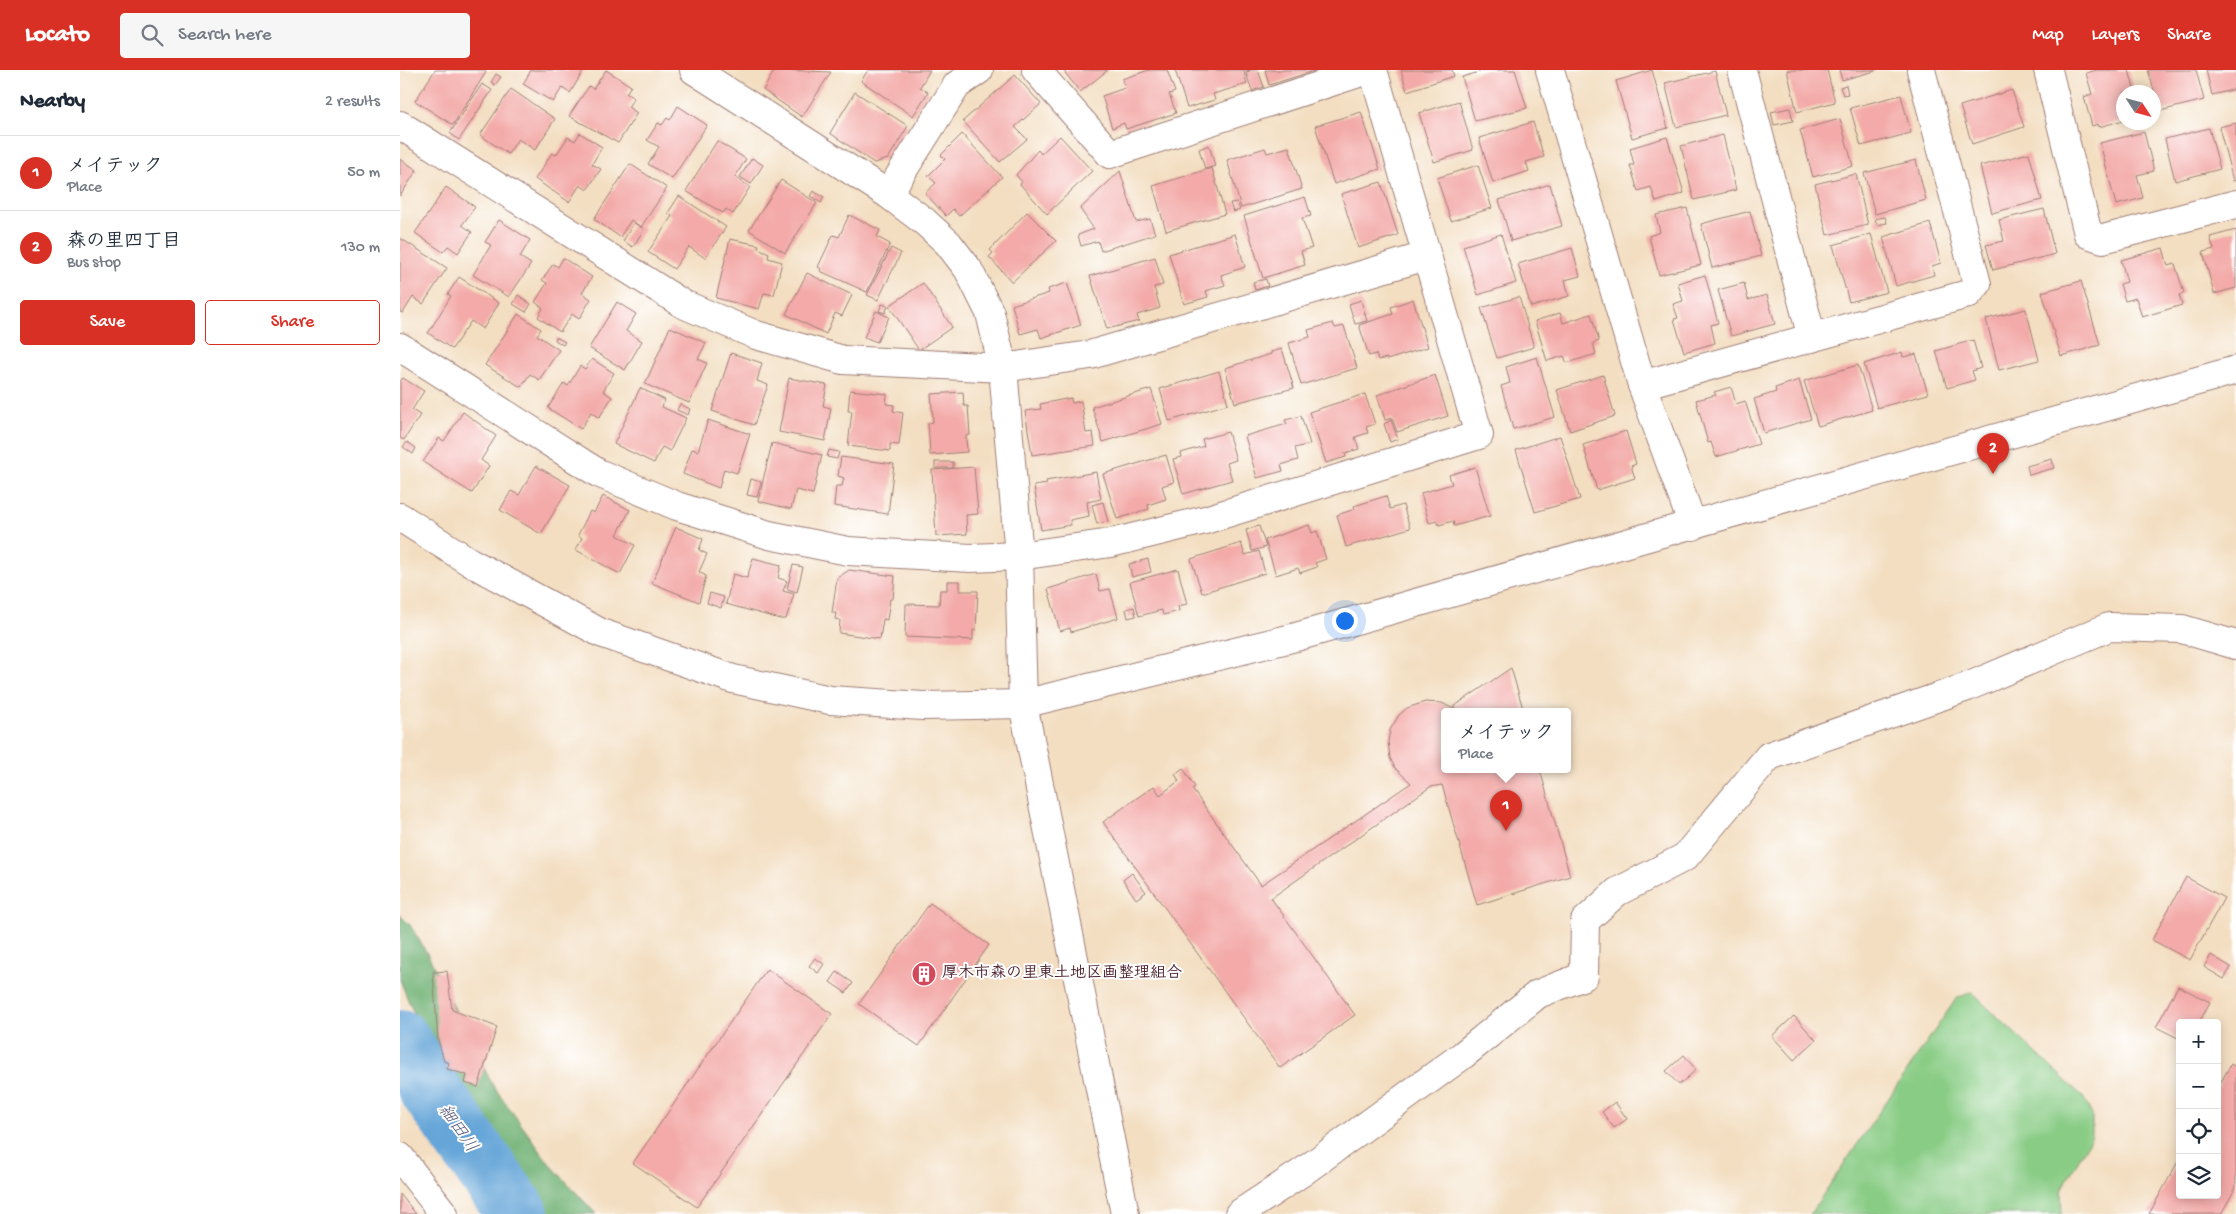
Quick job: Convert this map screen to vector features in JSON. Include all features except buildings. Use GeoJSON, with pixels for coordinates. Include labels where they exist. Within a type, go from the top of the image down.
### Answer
{"type":"FeatureCollection","features":[{"type":"Feature","properties":{"kind":"street"},"geometry":{"type":"LineString","coordinates":[[888,194],[957,85],[979,70]]}},
{"type":"Feature","properties":{"kind":"street"},"geometry":{"type":"LineString","coordinates":[[1036,70],[1110,154],[1368,70]]}},
{"type":"Feature","properties":{"kind":"street"},"geometry":{"type":"LineString","coordinates":[[400,347],[598,472],[677,506],[769,535],[848,551],[960,558],[1019,556],[1111,543],[1205,520],[1479,436],[1373,70]]}},
{"type":"Feature","properties":{"kind":"street"},"geometry":{"type":"LineString","coordinates":[[1550,70],[1642,385],[1693,526]]}},
{"type":"Feature","properties":{"kind":"street"},"geometry":{"type":"LineString","coordinates":[[1742,70],[1812,338]]}},
{"type":"Feature","properties":{"kind":"street"},"geometry":{"type":"LineString","coordinates":[[1642,385],[1968,294],[1977,284],[1921,70]]}},
{"type":"Feature","properties":{"kind":"street"},"geometry":{"type":"LineString","coordinates":[[2048,70],[2088,234],[2103,239],[2236,204]]}},
{"type":"Feature","properties":{"kind":"street"},"geometry":{"type":"LineString","coordinates":[[706,73],[888,194],[931,227],[948,243],[968,269],[990,313],[1003,368],[1019,556],[1023,704],[1125,1214]]}},
{"type":"Feature","properties":{"kind":"street"},"geometry":{"type":"LineString","coordinates":[[400,125],[683,304],[756,335],[843,360],[1003,368],[1090,356],[1426,256]]}},
{"type":"Feature","properties":{"kind":"street"},"geometry":{"type":"LineString","coordinates":[[400,517],[470,562],[601,633],[733,679],[830,700],[923,706],[1023,704],[1296,638],[2236,370]]}},
{"type":"Feature","properties":{"kind":"street"},"geometry":{"type":"LineString","coordinates":[[1239,1214],[1304,1171],[1463,1055],[1538,994],[1584,976],[1585,921],[1617,892],[1685,857],[1769,756],[1967,687],[2109,627],[2182,629],[2236,645]]}},
{"type":"Feature","properties":{"kind":"street"},"geometry":{"type":"LineString","coordinates":[[400,1156],[444,1214]]}},
{"type":"Feature","properties":{"kind":"green space"},"geometry":{"type":"Polygon","coordinates":[[[400,915],[410,925],[428,955],[492,1084],[549,1163],[596,1214],[548,1214],[490,1141],[473,1111],[449,1082],[410,1005],[400,980],[400,915]]]}},
{"type":"Feature","properties":{"kind":"green space"},"geometry":{"type":"Polygon","coordinates":[[[1971,992],[2083,1097],[2092,1115],[2092,1136],[2061,1191],[2062,1214],[1810,1214],[1956,999],[1971,992]]]}},
{"type":"Feature","properties":{"kind":"waterway","name":"細田川"},"geometry":{"type":"LineString","coordinates":[[400,1041],[435,1097],[518,1214]]}},
{"type":"Feature","properties":{"kind":"place","name":"森の里四丁目"},"geometry":{"type":"Point","coordinates":[1993,474]}},
{"type":"Feature","properties":{"kind":"place","name":"メイテック"},"geometry":{"type":"Point","coordinates":[1506,831]}},
{"type":"Feature","properties":{"kind":"place","name":"厚木市森の里東土地区画整理組合"},"geometry":{"type":"Point","coordinates":[924,974]}}]}
